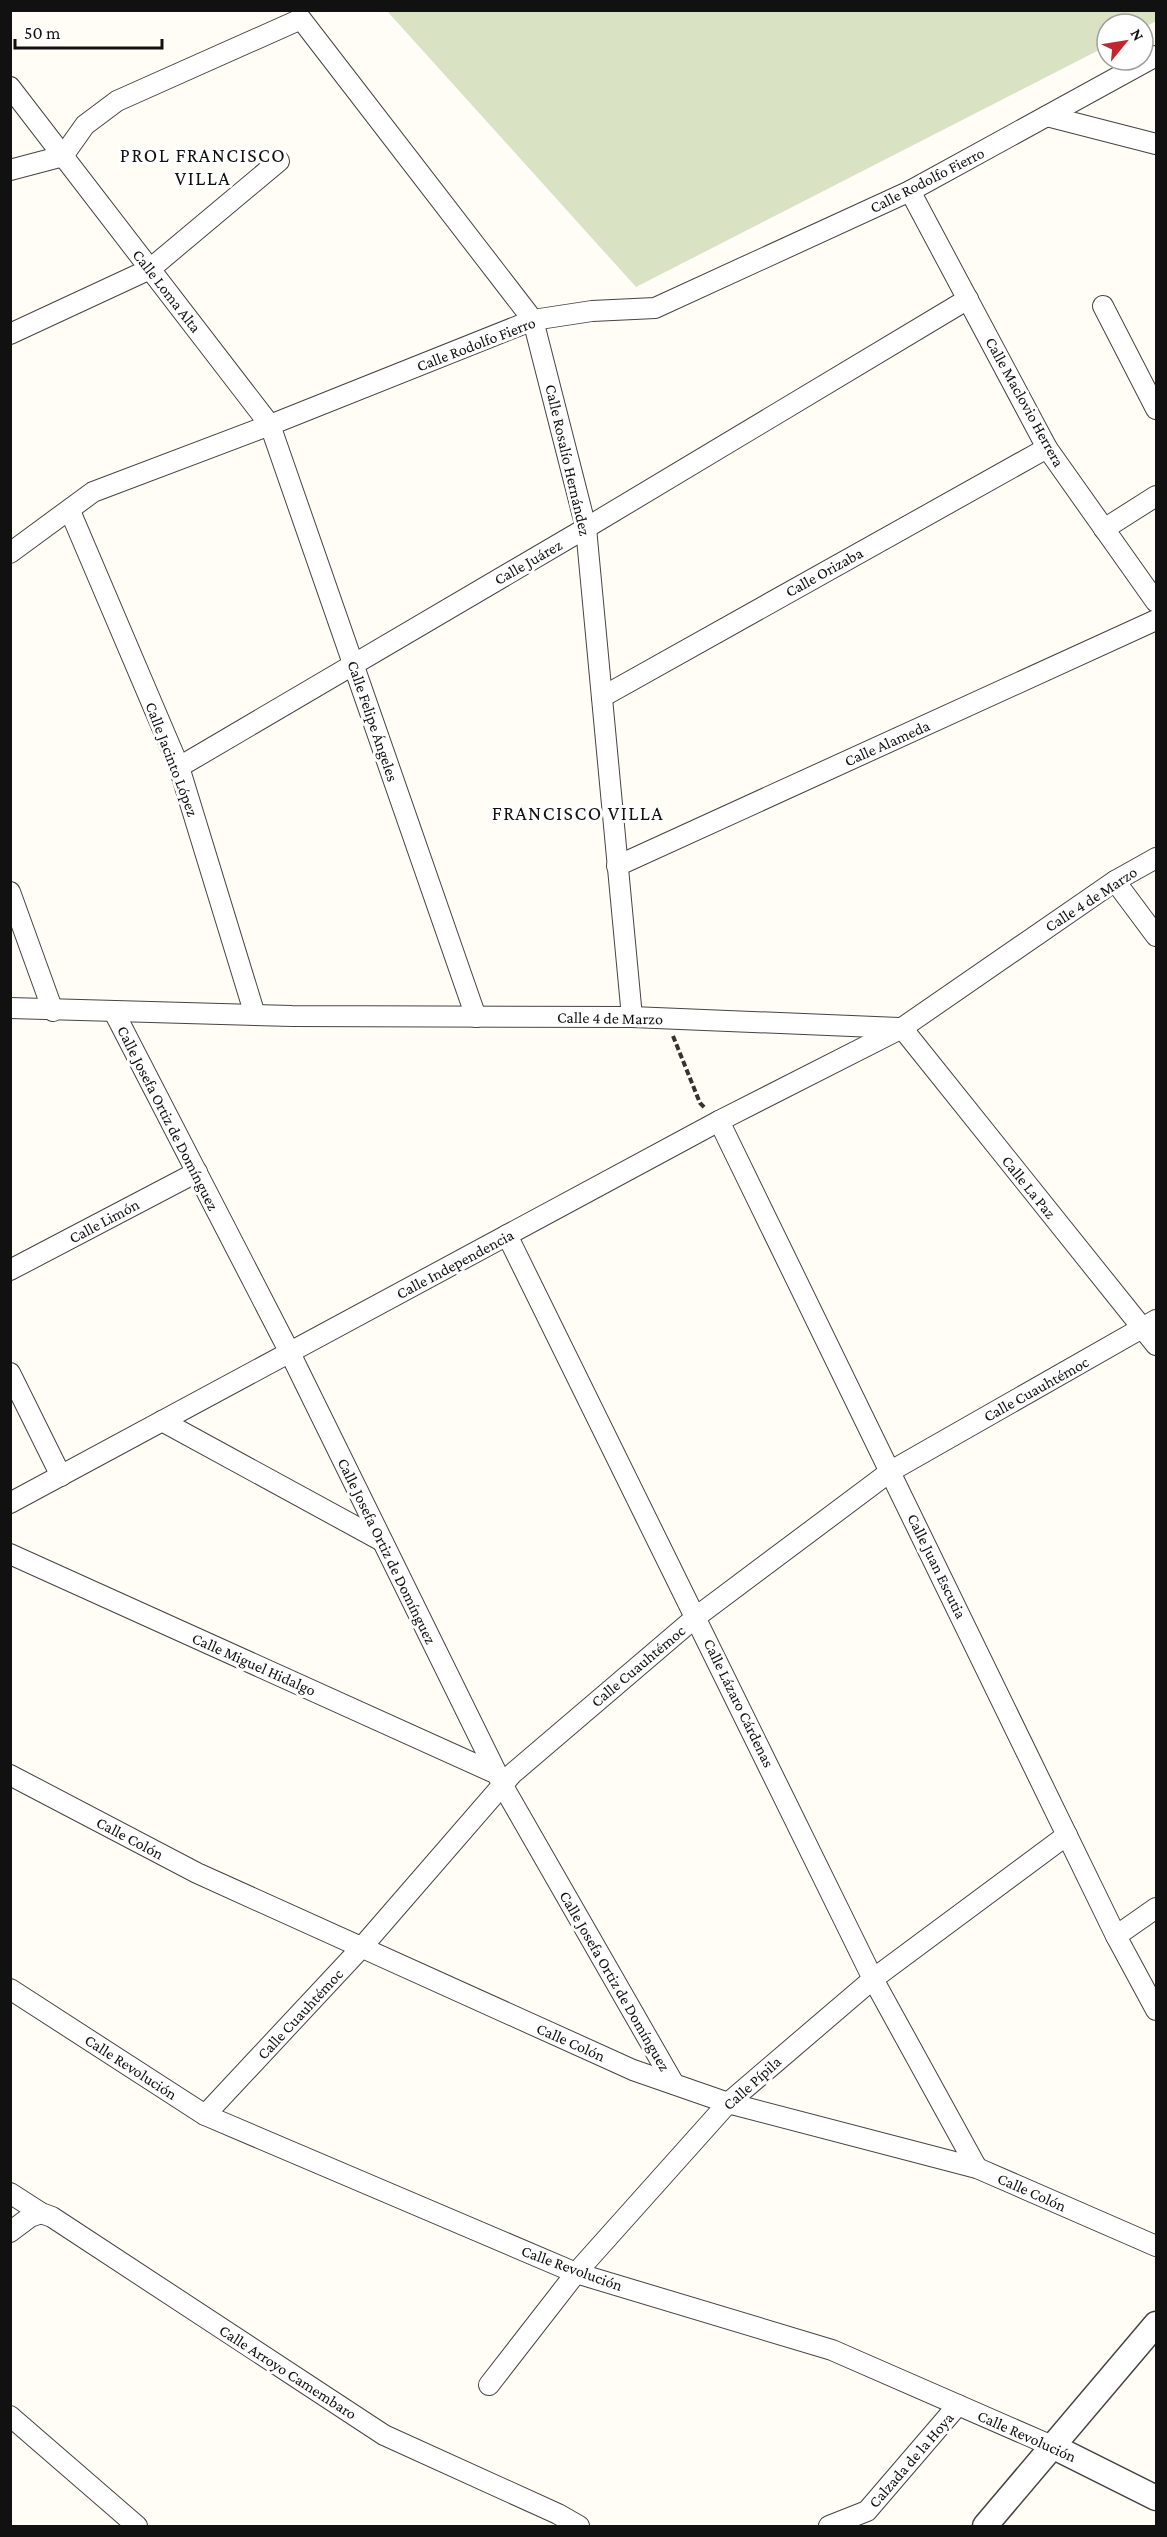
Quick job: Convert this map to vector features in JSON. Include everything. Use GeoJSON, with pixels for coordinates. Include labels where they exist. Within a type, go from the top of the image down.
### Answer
{"type":"FeatureCollection","features":[{"type":"Feature","properties":{"kind":"street","name":"Calle Rosalío Hernández"},"geometry":{"type":"LineString","coordinates":[[63,156],[84,124],[117,101],[301,18],[533,320],[586,528],[632,1017]]}},
{"type":"Feature","properties":{"kind":"street","name":"Calle Rodolfo Fierro"},"geometry":{"type":"LineString","coordinates":[[10,553],[93,492],[270,425],[533,320],[592,310],[655,308],[910,191],[1156,56]]}},
{"type":"Feature","properties":{"kind":"street","name":"Calle Loma Alta"},"geometry":{"type":"LineString","coordinates":[[10,87],[270,425]]}},
{"type":"Feature","properties":{"kind":"street"},"geometry":{"type":"LineString","coordinates":[[1047,116],[1156,144]]}},
{"type":"Feature","properties":{"kind":"street"},"geometry":{"type":"LineString","coordinates":[[10,170],[63,156]]}},
{"type":"Feature","properties":{"kind":"street"},"geometry":{"type":"LineString","coordinates":[[10,334],[150,269],[279,161]]}},
{"type":"Feature","properties":{"kind":"street","name":"Calle Maclovio Herrera"},"geometry":{"type":"LineString","coordinates":[[910,191],[1047,448],[1156,602]]}},
{"type":"Feature","properties":{"kind":"street","name":"Calle Juárez"},"geometry":{"type":"LineString","coordinates":[[179,767],[586,528],[968,299]]}},
{"type":"Feature","properties":{"kind":"street"},"geometry":{"type":"LineString","coordinates":[[1103,306],[1156,409]]}},
{"type":"Feature","properties":{"kind":"street","name":"Calle Felipe Ángeles"},"geometry":{"type":"LineString","coordinates":[[270,425],[476,1017]]}},
{"type":"Feature","properties":{"kind":"street","name":"Calle Orizaba"},"geometry":{"type":"LineString","coordinates":[[602,697],[1047,448]]}},
{"type":"Feature","properties":{"kind":"street"},"geometry":{"type":"LineString","coordinates":[[1104,529],[1156,496]]}},
{"type":"Feature","properties":{"kind":"street","name":"Calle Jacinto López"},"geometry":{"type":"LineString","coordinates":[[70,511],[179,767],[255,1014]]}},
{"type":"Feature","properties":{"kind":"street","name":"Calle Alameda"},"geometry":{"type":"LineString","coordinates":[[617,866],[1156,620]]}},
{"type":"Feature","properties":{"kind":"street","name":"Calle 4 de Marzo"},"geometry":{"type":"LineString","coordinates":[[10,1008],[114,1012],[632,1017],[902,1028],[1115,881],[1156,858]]}},
{"type":"Feature","properties":{"kind":"street"},"geometry":{"type":"LineString","coordinates":[[1115,881],[1156,936]]}},
{"type":"Feature","properties":{"kind":"street"},"geometry":{"type":"LineString","coordinates":[[10,892],[53,1011]]}},
{"type":"Feature","properties":{"kind":"street","name":"Calle Josefa Ortiz de Domínguez"},"geometry":{"type":"LineString","coordinates":[[114,1012],[290,1353],[500,1780],[674,2084]]}},
{"type":"Feature","properties":{"kind":"street","name":"Calle Independencia"},"geometry":{"type":"LineString","coordinates":[[10,1503],[719,1121],[902,1028]]}},
{"type":"Feature","properties":{"kind":"street","name":"Calle La Paz"},"geometry":{"type":"LineString","coordinates":[[902,1028],[1150,1324],[1156,1345]]}},
{"type":"Feature","properties":{"kind":"street","name":"Calle Juan Escutia"},"geometry":{"type":"LineString","coordinates":[[719,1121],[1116,1936],[1156,2010]]}},
{"type":"Feature","properties":{"kind":"street","name":"Calle Limón"},"geometry":{"type":"LineString","coordinates":[[10,1270],[196,1172]]}},
{"type":"Feature","properties":{"kind":"street","name":"Calle Lázaro Cárdenas"},"geometry":{"type":"LineString","coordinates":[[507,1236],[873,1979],[977,2168]]}},
{"type":"Feature","properties":{"kind":"street","name":"Calle Cuauhtémoc"},"geometry":{"type":"LineString","coordinates":[[205,2115],[362,1947],[500,1780],[512,1774],[696,1617],[891,1472],[1150,1324]]}},
{"type":"Feature","properties":{"kind":"street"},"geometry":{"type":"LineString","coordinates":[[10,1373],[62,1476]]}},
{"type":"Feature","properties":{"kind":"street"},"geometry":{"type":"LineString","coordinates":[[162,1421],[382,1541]]}},
{"type":"Feature","properties":{"kind":"street","name":"Calle Miguel Hidalgo"},"geometry":{"type":"LineString","coordinates":[[10,1554],[500,1780]]}},
{"type":"Feature","properties":{"kind":"street","name":"Calle Colón"},"geometry":{"type":"LineString","coordinates":[[10,1775],[197,1873],[633,2070],[728,2103],[977,2168],[1156,2246]]}},
{"type":"Feature","properties":{"kind":"street","name":"Calle Pípila"},"geometry":{"type":"LineString","coordinates":[[489,2385],[576,2273],[728,2103],[873,1979],[1067,1835]]}},
{"type":"Feature","properties":{"kind":"street"},"geometry":{"type":"LineString","coordinates":[[1116,1936],[1156,1908]]}},
{"type":"Feature","properties":{"kind":"street","name":"Calle Revolución"},"geometry":{"type":"LineString","coordinates":[[10,1989],[205,2115],[576,2273],[832,2350],[1052,2445],[1156,2498]]}},
{"type":"Feature","properties":{"kind":"street","name":"Calle Arroyo Camembaro"},"geometry":{"type":"LineString","coordinates":[[10,2193],[41,2213],[52,2217],[384,2434],[558,2514],[579,2526]]}},
{"type":"Feature","properties":{"kind":"street"},"geometry":{"type":"LineString","coordinates":[[10,2232],[30,2217],[41,2213]]}},
{"type":"Feature","properties":{"kind":"street"},"geometry":{"type":"LineString","coordinates":[[985,2526],[1156,2324]]}},
{"type":"Feature","properties":{"kind":"street","name":"Calzada de la Hoya"},"geometry":{"type":"LineString","coordinates":[[829,2526],[867,2511],[958,2405]]}},
{"type":"Feature","properties":{"kind":"street"},"geometry":{"type":"LineString","coordinates":[[10,2416],[137,2526]]}},
{"type":"Feature","properties":{"kind":"path"},"geometry":{"type":"LineString","coordinates":[[666,1019],[700,1103],[719,1121]]}},
{"type":"Feature","properties":{"kind":"green space"},"geometry":{"type":"Polygon","coordinates":[[[1156,10],[1156,21],[1155,12],[1095,12],[1095,52],[636,287],[387,11],[1156,10]]]}},
{"type":"Feature","properties":{"kind":"district","name":"PROL FRANCISCO VILLA"},"geometry":{"type":"Point","coordinates":[203,166]}},
{"type":"Feature","properties":{"kind":"district","name":"FRANCISCO VILLA"},"geometry":{"type":"Point","coordinates":[578,813]}}]}
